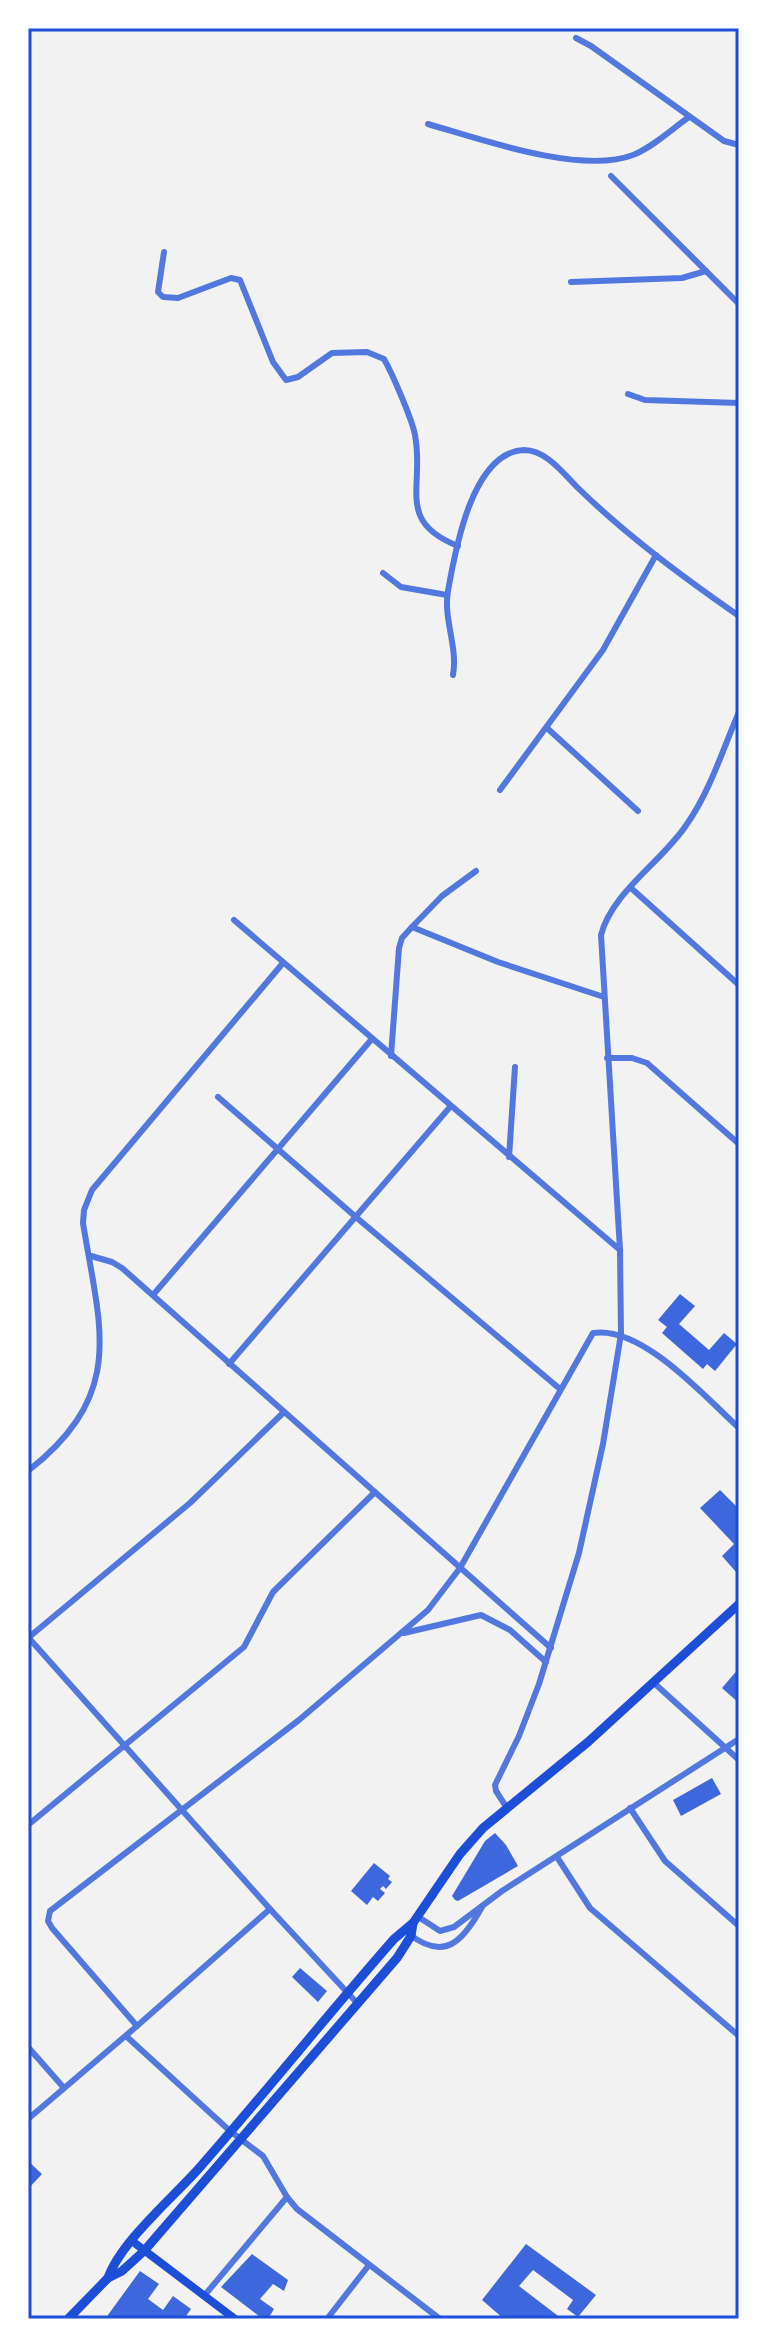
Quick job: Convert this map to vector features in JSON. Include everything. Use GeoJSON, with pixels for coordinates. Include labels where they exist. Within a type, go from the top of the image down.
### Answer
{"type":"FeatureCollection","features":[{"type":"Feature","properties":{"kind":"main road"},"geometry":{"type":"LineString","coordinates":[[108,2278],[113,2264],[132,2241],[347,1995],[407,1932],[467,1846],[654,1683],[739,1604]]}},
{"type":"Feature","properties":{"kind":"main road"},"geometry":{"type":"LineString","coordinates":[[68,2319],[108,2278],[122,2271],[144,2251],[397,1958],[407,1932]]}},
{"type":"Feature","properties":{"kind":"main road"},"geometry":{"type":"LineString","coordinates":[[132,2241],[235,2319]]}},
{"type":"Feature","properties":{"kind":"street"},"geometry":{"type":"LineString","coordinates":[[576,38],[724,141],[739,145]]}},
{"type":"Feature","properties":{"kind":"street"},"geometry":{"type":"LineString","coordinates":[[428,124],[540,153],[594,161],[633,155],[689,117]]}},
{"type":"Feature","properties":{"kind":"street"},"geometry":{"type":"LineString","coordinates":[[611,176],[739,304]]}},
{"type":"Feature","properties":{"kind":"street"},"geometry":{"type":"LineString","coordinates":[[164,252],[158,292],[163,297],[178,298],[231,278],[240,280],[273,362],[286,380],[298,377],[332,353],[367,352],[384,359],[415,435],[420,517],[429,531],[458,546]]}},
{"type":"Feature","properties":{"kind":"street"},"geometry":{"type":"LineString","coordinates":[[571,282],[682,278],[706,271]]}},
{"type":"Feature","properties":{"kind":"street"},"geometry":{"type":"LineString","coordinates":[[628,394],[645,400],[739,403]]}},
{"type":"Feature","properties":{"kind":"street"},"geometry":{"type":"LineString","coordinates":[[453,675],[456,653],[447,595],[458,546],[480,481],[501,458],[522,450],[537,452],[551,461],[590,500],[656,555],[739,616]]}},
{"type":"Feature","properties":{"kind":"street"},"geometry":{"type":"LineString","coordinates":[[500,790],[603,650],[656,555]]}},
{"type":"Feature","properties":{"kind":"street"},"geometry":{"type":"LineString","coordinates":[[383,573],[401,587],[447,595]]}},
{"type":"Feature","properties":{"kind":"street"},"geometry":{"type":"LineString","coordinates":[[507,1808],[495,1785],[519,1736],[551,1648],[594,1492],[621,1334],[620,1250],[601,935],[609,913],[670,846],[694,814],[739,712]]}},
{"type":"Feature","properties":{"kind":"street"},"geometry":{"type":"LineString","coordinates":[[547,728],[638,811]]}},
{"type":"Feature","properties":{"kind":"street"},"geometry":{"type":"LineString","coordinates":[[391,1056],[402,938],[442,896],[476,871]]}},
{"type":"Feature","properties":{"kind":"street"},"geometry":{"type":"LineString","coordinates":[[631,888],[739,985]]}},
{"type":"Feature","properties":{"kind":"street"},"geometry":{"type":"LineString","coordinates":[[234,920],[620,1250]]}},
{"type":"Feature","properties":{"kind":"street"},"geometry":{"type":"LineString","coordinates":[[412,927],[498,962],[604,997]]}},
{"type":"Feature","properties":{"kind":"street"},"geometry":{"type":"LineString","coordinates":[[28,1471],[56,1446],[77,1421],[98,1371],[102,1336],[91,1256],[83,1223],[84,1210],[92,1190],[283,963]]}},
{"type":"Feature","properties":{"kind":"street"},"geometry":{"type":"LineString","coordinates":[[153,1295],[371,1040]]}},
{"type":"Feature","properties":{"kind":"street"},"geometry":{"type":"LineString","coordinates":[[607,1058],[632,1058],[647,1063],[739,1144]]}},
{"type":"Feature","properties":{"kind":"street"},"geometry":{"type":"LineString","coordinates":[[509,1157],[515,1067]]}},
{"type":"Feature","properties":{"kind":"street"},"geometry":{"type":"LineString","coordinates":[[218,1097],[560,1389]]}},
{"type":"Feature","properties":{"kind":"street"},"geometry":{"type":"LineString","coordinates":[[229,1364],[450,1107]]}},
{"type":"Feature","properties":{"kind":"street"},"geometry":{"type":"LineString","coordinates":[[91,1256],[122,1268],[551,1648]]}},
{"type":"Feature","properties":{"kind":"street"},"geometry":{"type":"LineString","coordinates":[[137,2026],[48,1921],[54,1907],[184,1810],[403,1634],[428,1610],[460,1568],[593,1333],[621,1334],[657,1355],[739,1428]]}},
{"type":"Feature","properties":{"kind":"street"},"geometry":{"type":"LineString","coordinates":[[284,1412],[190,1503],[28,1637],[358,2004]]}},
{"type":"Feature","properties":{"kind":"street"},"geometry":{"type":"LineString","coordinates":[[28,1825],[244,1647],[273,1592],[375,1492]]}},
{"type":"Feature","properties":{"kind":"street"},"geometry":{"type":"LineString","coordinates":[[403,1634],[481,1615],[510,1630],[546,1662]]}},
{"type":"Feature","properties":{"kind":"street"},"geometry":{"type":"LineString","coordinates":[[654,1683],[739,1760]]}},
{"type":"Feature","properties":{"kind":"street"},"geometry":{"type":"LineString","coordinates":[[415,1920],[447,1931],[484,1903],[739,1739]]}},
{"type":"Feature","properties":{"kind":"street"},"geometry":{"type":"LineString","coordinates":[[630,1808],[665,1861],[739,1926]]}},
{"type":"Feature","properties":{"kind":"street"},"geometry":{"type":"LineString","coordinates":[[557,1857],[590,1908],[739,2036]]}},
{"type":"Feature","properties":{"kind":"street"},"geometry":{"type":"LineString","coordinates":[[407,1932],[429,1947],[443,1947],[469,1928],[484,1903]]}},
{"type":"Feature","properties":{"kind":"street"},"geometry":{"type":"LineString","coordinates":[[28,2119],[270,1909]]}},
{"type":"Feature","properties":{"kind":"street"},"geometry":{"type":"LineString","coordinates":[[126,2036],[230,2131],[263,2156],[297,2209],[440,2319]]}},
{"type":"Feature","properties":{"kind":"street"},"geometry":{"type":"LineString","coordinates":[[28,2047],[64,2088]]}},
{"type":"Feature","properties":{"kind":"street"},"geometry":{"type":"LineString","coordinates":[[204,2296],[287,2197]]}},
{"type":"Feature","properties":{"kind":"street"},"geometry":{"type":"LineString","coordinates":[[327,2319],[369,2265]]}},
{"type":"Feature","properties":{"kind":"building"},"geometry":{"type":"Polygon","coordinates":[[[680,1294],[695,1306],[679,1324],[709,1350],[724,1333],[737,1344],[715,1371],[707,1364],[703,1369],[662,1333],[667,1327],[658,1320],[680,1294]]]}},
{"type":"Feature","properties":{"kind":"building"},"geometry":{"type":"Polygon","coordinates":[[[720,1490],[739,1509],[739,1570],[736,1572],[722,1556],[734,1544],[700,1508],[720,1490]]]}},
{"type":"Feature","properties":{"kind":"building"},"geometry":{"type":"Polygon","coordinates":[[[739,1668],[739,1703],[722,1688],[739,1668]]]}},
{"type":"Feature","properties":{"kind":"building"},"geometry":{"type":"Polygon","coordinates":[[[712,1778],[721,1794],[681,1816],[673,1800],[712,1778]]]}},
{"type":"Feature","properties":{"kind":"building"},"geometry":{"type":"Polygon","coordinates":[[[495,1833],[518,1866],[455,1900],[452,1896],[485,1841],[495,1833]]]}},
{"type":"Feature","properties":{"kind":"building"},"geometry":{"type":"Polygon","coordinates":[[[374,1863],[390,1876],[388,1879],[392,1882],[386,1889],[383,1886],[380,1889],[385,1893],[378,1901],[373,1897],[367,1905],[351,1891],[374,1863]]]}},
{"type":"Feature","properties":{"kind":"building"},"geometry":{"type":"Polygon","coordinates":[[[300,1968],[327,1991],[318,2002],[292,1977],[300,1968]]]}},
{"type":"Feature","properties":{"kind":"building"},"geometry":{"type":"Polygon","coordinates":[[[28,2161],[42,2174],[28,2189],[28,2161]]]}},
{"type":"Feature","properties":{"kind":"building"},"geometry":{"type":"Polygon","coordinates":[[[526,2244],[596,2295],[578,2317],[567,2309],[573,2300],[533,2270],[519,2286],[562,2319],[504,2319],[482,2300],[526,2244]]]}},
{"type":"Feature","properties":{"kind":"building"},"geometry":{"type":"Polygon","coordinates":[[[252,2254],[288,2280],[284,2291],[273,2284],[260,2299],[274,2309],[268,2319],[263,2319],[221,2287],[252,2254]]]}},
{"type":"Feature","properties":{"kind":"building"},"geometry":{"type":"Polygon","coordinates":[[[140,2271],[159,2284],[148,2299],[163,2310],[173,2296],[191,2309],[184,2319],[139,2319],[135,2316],[133,2319],[105,2319],[140,2271]]]}}]}
